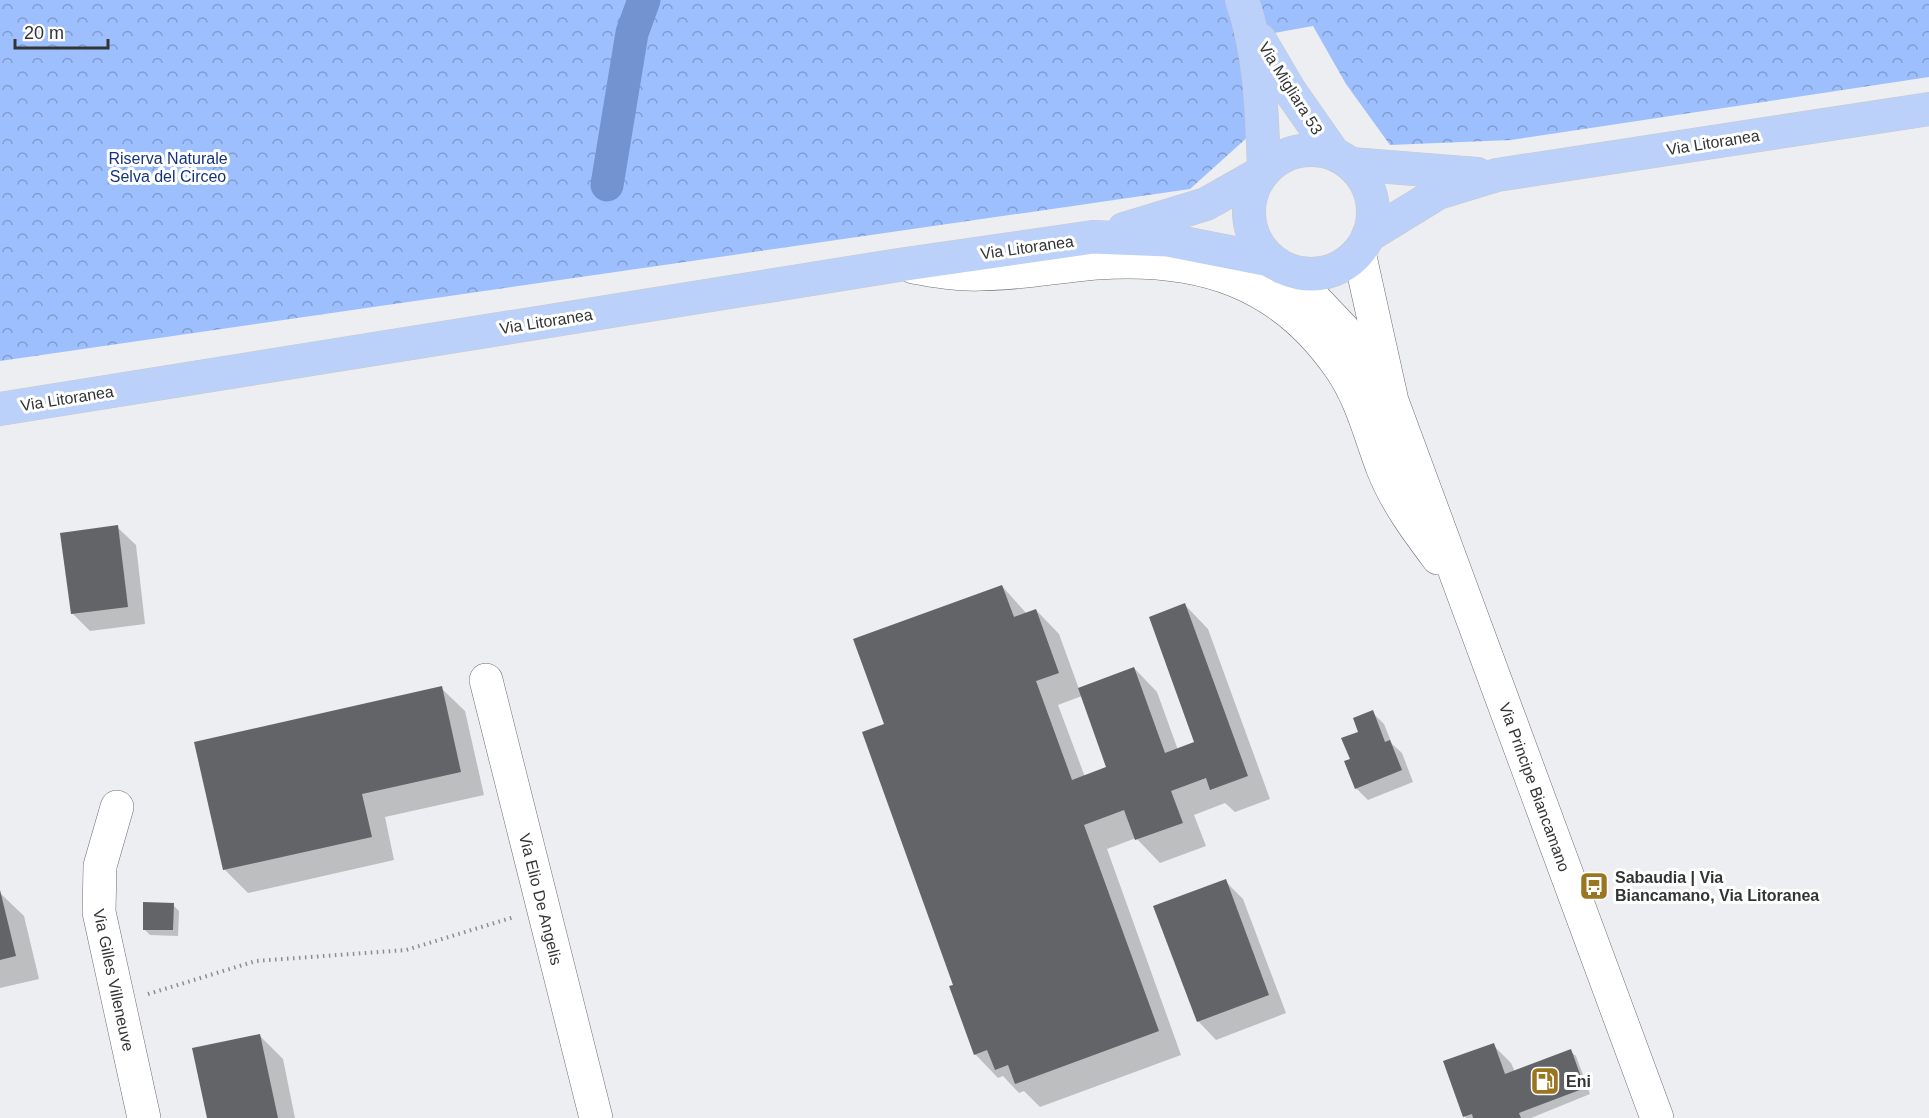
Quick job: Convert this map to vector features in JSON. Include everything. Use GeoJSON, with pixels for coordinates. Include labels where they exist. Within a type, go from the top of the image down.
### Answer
{"type":"FeatureCollection","features":[{"type":"Feature","properties":{"kind":"main road","name":"Via Migliara 53"},"geometry":{"type":"LineString","coordinates":[[1245,10],[1286,85],[1342,159]]}},
{"type":"Feature","properties":{"kind":"main road","name":"Via Migliara 53"},"geometry":{"type":"LineString","coordinates":[[1245,10],[1260,92],[1264,171]]}},
{"type":"Feature","properties":{"kind":"main road","name":"Via Litoranea"},"geometry":{"type":"LineString","coordinates":[[1364,244],[1438,193],[1497,176],[1929,109]]}},
{"type":"Feature","properties":{"kind":"main road"},"geometry":{"type":"LineString","coordinates":[[1315,150],[1342,159],[1364,179],[1371,197],[1373,217],[1364,244],[1344,265],[1326,273],[1306,275],[1279,265],[1254,236],[1248,208],[1253,189],[1264,171],[1277,159],[1295,151],[1315,150]]}},
{"type":"Feature","properties":{"kind":"main road","name":"Via Litoranea"},"geometry":{"type":"LineString","coordinates":[[1342,159],[1497,176]]}},
{"type":"Feature","properties":{"kind":"main road","name":"Via Litoranea"},"geometry":{"type":"LineString","coordinates":[[0,409],[899,265],[1094,237],[1198,206],[1264,171]]}},
{"type":"Feature","properties":{"kind":"main road","name":"Via Litoranea"},"geometry":{"type":"LineString","coordinates":[[1094,237],[1161,239],[1279,265]]}},
{"type":"Feature","properties":{"kind":"street","name":"Via Principe Biancamano"},"geometry":{"type":"LineString","coordinates":[[1364,244],[1392,401],[1657,1118]]}},
{"type":"Feature","properties":{"kind":"street","name":"Via Principe Biancamano"},"geometry":{"type":"LineString","coordinates":[[899,265],[979,274],[1096,263],[1165,263],[1214,271],[1266,295],[1311,330],[1343,372],[1357,398],[1384,470],[1399,501],[1462,592]]}},
{"type":"Feature","properties":{"kind":"street","name":"Via Principe Biancamano"},"geometry":{"type":"LineString","coordinates":[[1279,265],[1344,330],[1392,401]]}},
{"type":"Feature","properties":{"kind":"street","name":"Via Elio De Angelis"},"geometry":{"type":"LineString","coordinates":[[486,680],[596,1118]]}},
{"type":"Feature","properties":{"kind":"street","name":"Via Gilles Villeneuve"},"geometry":{"type":"LineString","coordinates":[[117,807],[103,852],[98,896],[101,924],[144,1118]]}},
{"type":"Feature","properties":{"kind":"path"},"geometry":{"type":"LineString","coordinates":[[118,1003],[256,961],[406,950],[543,908]]}},
{"type":"Feature","properties":{"kind":"green space","name":"Riserva Naturale Selva del Circeo"},"geometry":{"type":"Polygon","coordinates":[[[0,0],[1929,0],[1929,77],[1511,140],[1390,145],[1346,84],[1313,26],[1242,39],[1250,135],[1190,189],[0,361],[0,0]]]}},
{"type":"Feature","properties":{"kind":"building"},"geometry":{"type":"Polygon","coordinates":[[[118,525],[128,607],[71,614],[60,533],[118,525]]]}},
{"type":"Feature","properties":{"kind":"building"},"geometry":{"type":"Polygon","coordinates":[[[1002,585],[1014,617],[1036,609],[1059,673],[1036,681],[1072,780],[1106,767],[1078,688],[1134,667],[1165,753],[1194,742],[1149,617],[1185,603],[1248,776],[1210,790],[1206,778],[1171,791],[1183,823],[1135,840],[1124,810],[1084,825],[1159,1031],[1015,1084],[1008,1065],[995,1070],[987,1050],[974,1055],[949,986],[953,985],[862,732],[884,724],[853,639],[1002,585]]]}},
{"type":"Feature","properties":{"kind":"building"},"geometry":{"type":"Polygon","coordinates":[[[442,686],[461,772],[362,794],[372,837],[223,870],[194,742],[442,686]]]}},
{"type":"Feature","properties":{"kind":"building"},"geometry":{"type":"Polygon","coordinates":[[[1373,710],[1385,742],[1390,740],[1402,770],[1355,789],[1344,761],[1350,759],[1341,738],[1358,732],[1353,718],[1373,710]]]}},
{"type":"Feature","properties":{"kind":"building"},"geometry":{"type":"Polygon","coordinates":[[[1226,879],[1269,995],[1197,1022],[1153,906],[1226,879]]]}},
{"type":"Feature","properties":{"kind":"building"},"geometry":{"type":"Polygon","coordinates":[[[0,890],[16,956],[0,960],[0,890]]]}},
{"type":"Feature","properties":{"kind":"building"},"geometry":{"type":"Polygon","coordinates":[[[143,902],[174,903],[173,930],[143,930],[143,902]]]}},
{"type":"Feature","properties":{"kind":"building"},"geometry":{"type":"Polygon","coordinates":[[[260,1034],[278,1118],[207,1118],[192,1048],[260,1034]]]}},
{"type":"Feature","properties":{"kind":"building"},"geometry":{"type":"Polygon","coordinates":[[[1494,1043],[1505,1074],[1571,1049],[1585,1088],[1519,1113],[1521,1118],[1473,1118],[1472,1114],[1463,1117],[1443,1061],[1494,1043]]]}},
{"type":"Feature","properties":{"kind":"waterway"},"geometry":{"type":"LineString","coordinates":[[607,185],[632,33],[644,0]]}},
{"type":"Feature","properties":{"kind":"place","name":"Sabaudia | Via Biancamano, Via Litoranea"},"geometry":{"type":"Point","coordinates":[1594,886]}},
{"type":"Feature","properties":{"kind":"place","name":"Eni"},"geometry":{"type":"Point","coordinates":[1545,1081]}}]}
